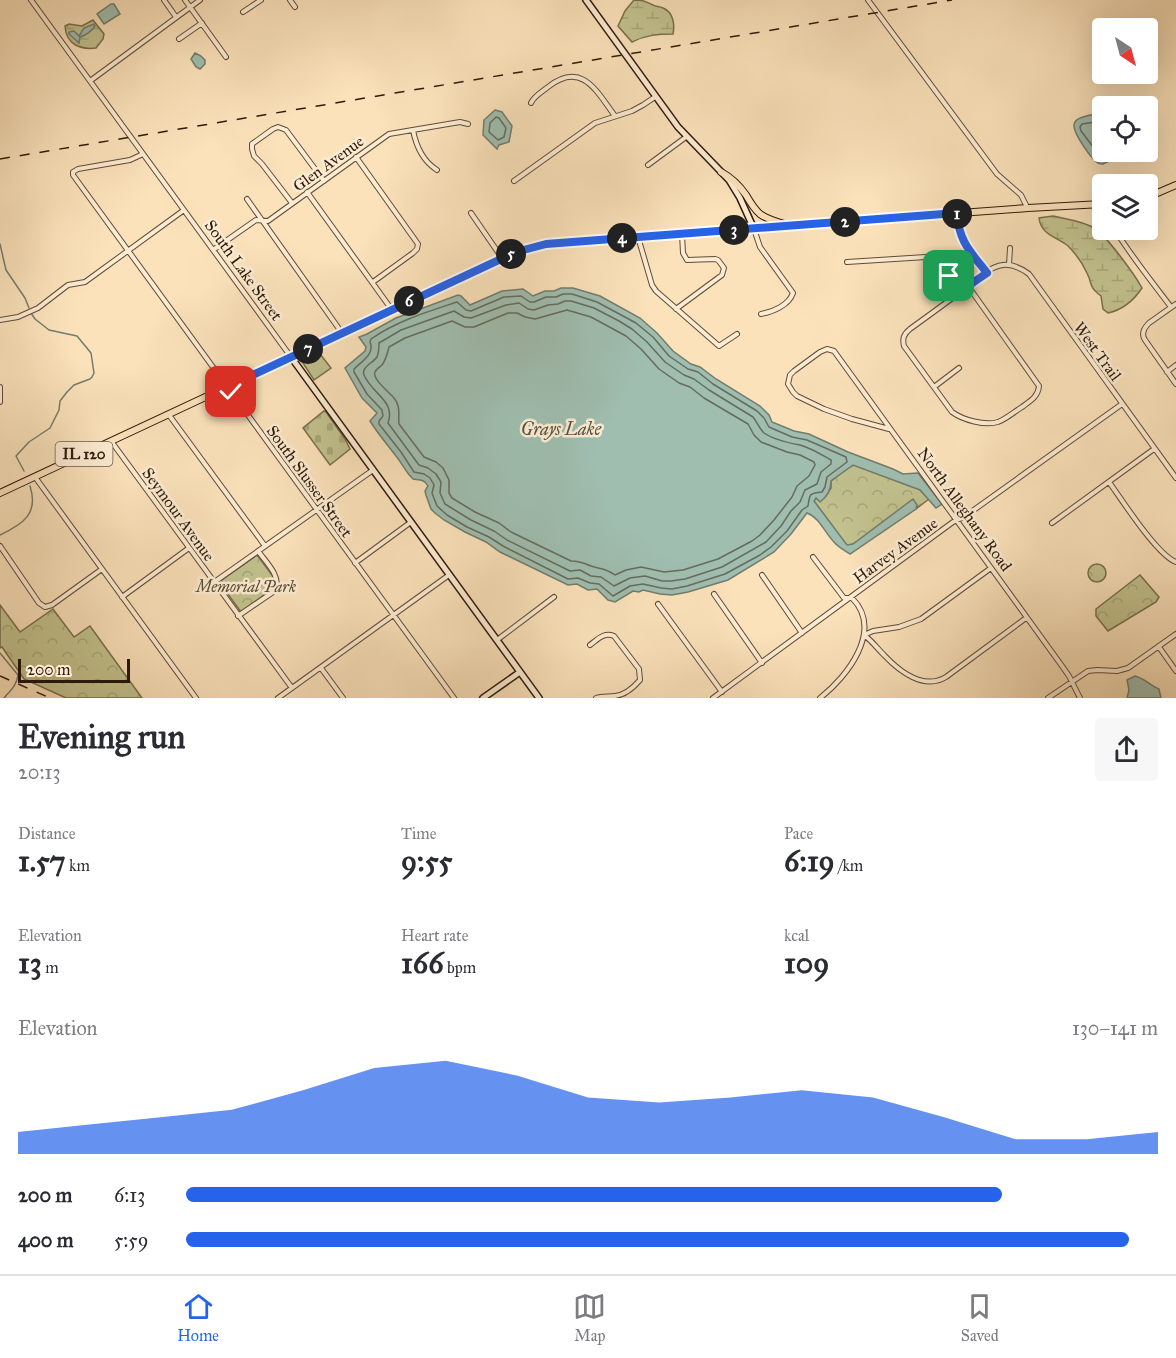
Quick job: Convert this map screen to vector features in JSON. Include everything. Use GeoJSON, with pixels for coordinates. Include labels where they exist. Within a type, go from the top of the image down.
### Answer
{"type":"FeatureCollection","features":[{"type":"Feature","properties":{"kind":"main road"},"geometry":{"type":"LineString","coordinates":[[722,172],[737,183],[754,209],[760,214],[770,220],[790,226]]}},
{"type":"Feature","properties":{"kind":"main road"},"geometry":{"type":"LineString","coordinates":[[1158,193],[1176,185]]}},
{"type":"Feature","properties":{"kind":"main road","name":"IL 120"},"geometry":{"type":"LineString","coordinates":[[0,493],[502,258],[546,244],[1028,208],[1092,206]]}},
{"type":"Feature","properties":{"kind":"street","name":"South Lake Street"},"geometry":{"type":"LineString","coordinates":[[31,0],[538,698]]}},
{"type":"Feature","properties":{"kind":"street"},"geometry":{"type":"LineString","coordinates":[[164,0],[176,17]]}},
{"type":"Feature","properties":{"kind":"street"},"geometry":{"type":"LineString","coordinates":[[185,0],[226,57]]}},
{"type":"Feature","properties":{"kind":"street"},"geometry":{"type":"LineString","coordinates":[[90,81],[200,0]]}},
{"type":"Feature","properties":{"kind":"street"},"geometry":{"type":"LineString","coordinates":[[250,0],[254,5]]}},
{"type":"Feature","properties":{"kind":"street"},"geometry":{"type":"LineString","coordinates":[[243,12],[261,0]]}},
{"type":"Feature","properties":{"kind":"street"},"geometry":{"type":"LineString","coordinates":[[290,0],[295,7]]}},
{"type":"Feature","properties":{"kind":"street"},"geometry":{"type":"LineString","coordinates":[[586,0],[686,137],[729,180],[740,198],[760,247],[793,293],[792,298],[772,312],[761,314]]}},
{"type":"Feature","properties":{"kind":"street"},"geometry":{"type":"LineString","coordinates":[[868,0],[997,174],[1021,195],[1028,208]]}},
{"type":"Feature","properties":{"kind":"street"},"geometry":{"type":"LineString","coordinates":[[179,39],[201,23]]}},
{"type":"Feature","properties":{"kind":"street"},"geometry":{"type":"LineString","coordinates":[[531,103],[533,98],[553,82],[573,76],[588,82],[615,117]]}},
{"type":"Feature","properties":{"kind":"street"},"geometry":{"type":"LineString","coordinates":[[514,180],[595,123],[643,105],[655,97]]}},
{"type":"Feature","properties":{"kind":"street","name":"Glen Avenue"},"geometry":{"type":"LineString","coordinates":[[213,250],[256,220],[268,221],[389,134],[460,122],[468,124]]}},
{"type":"Feature","properties":{"kind":"street"},"geometry":{"type":"LineString","coordinates":[[292,204],[254,156],[252,144],[273,129],[279,127],[286,130],[324,181]]}},
{"type":"Feature","properties":{"kind":"street"},"geometry":{"type":"LineString","coordinates":[[413,130],[417,147],[431,166],[437,170]]}},
{"type":"Feature","properties":{"kind":"street"},"geometry":{"type":"LineString","coordinates":[[648,165],[686,137]]}},
{"type":"Feature","properties":{"kind":"street","name":"South Slusser Street"},"geometry":{"type":"LineString","coordinates":[[143,154],[130,160],[75,170],[74,178],[454,698]]}},
{"type":"Feature","properties":{"kind":"street"},"geometry":{"type":"LineString","coordinates":[[356,157],[418,244],[417,249],[373,282]]}},
{"type":"Feature","properties":{"kind":"street"},"geometry":{"type":"LineString","coordinates":[[307,192],[392,310]]}},
{"type":"Feature","properties":{"kind":"street"},"geometry":{"type":"LineString","coordinates":[[247,199],[342,333]]}},
{"type":"Feature","properties":{"kind":"street"},"geometry":{"type":"LineString","coordinates":[[0,319],[18,317],[38,308],[68,285],[85,282],[184,210]]}},
{"type":"Feature","properties":{"kind":"street"},"geometry":{"type":"LineString","coordinates":[[471,213],[502,258]]}},
{"type":"Feature","properties":{"kind":"street"},"geometry":{"type":"LineString","coordinates":[[957,213],[963,240],[987,273]]}},
{"type":"Feature","properties":{"kind":"street"},"geometry":{"type":"LineString","coordinates":[[676,309],[722,275],[724,268],[718,260],[712,258],[687,260],[683,253],[682,234]]}},
{"type":"Feature","properties":{"kind":"street"},"geometry":{"type":"LineString","coordinates":[[638,237],[652,285],[656,291],[719,346],[737,334]]}},
{"type":"Feature","properties":{"kind":"street"},"geometry":{"type":"LineString","coordinates":[[1121,240],[1132,257],[1174,306],[1145,327],[1143,334],[1176,384]]}},
{"type":"Feature","properties":{"kind":"street"},"geometry":{"type":"LineString","coordinates":[[847,262],[926,257],[936,262],[949,276],[968,286],[1039,386],[1034,398],[996,423],[963,419],[952,412],[904,346],[903,337],[905,333],[968,286],[987,273],[997,267],[1010,265],[1010,248]]}},
{"type":"Feature","properties":{"kind":"street","name":"West Trail"},"geometry":{"type":"LineString","coordinates":[[1010,265],[1029,274],[1176,478]]}},
{"type":"Feature","properties":{"kind":"street","name":"North Alleghany Road"},"geometry":{"type":"LineString","coordinates":[[890,429],[852,419],[797,396],[788,384],[790,375],[819,353],[827,349],[834,351],[958,520],[1072,681],[1080,698]]}},
{"type":"Feature","properties":{"kind":"street"},"geometry":{"type":"LineString","coordinates":[[1167,372],[1176,365]]}},
{"type":"Feature","properties":{"kind":"street"},"geometry":{"type":"LineString","coordinates":[[934,387],[959,368]]}},
{"type":"Feature","properties":{"kind":"street"},"geometry":{"type":"LineString","coordinates":[[0,387],[0,402]]}},
{"type":"Feature","properties":{"kind":"street","name":"Harvey Avenue"},"geometry":{"type":"LineString","coordinates":[[713,698],[953,522],[1122,404]]}},
{"type":"Feature","properties":{"kind":"street"},"geometry":{"type":"LineString","coordinates":[[168,414],[265,546]]}},
{"type":"Feature","properties":{"kind":"street","name":"Seymour Avenue"},"geometry":{"type":"LineString","coordinates":[[111,441],[292,688]]}},
{"type":"Feature","properties":{"kind":"street"},"geometry":{"type":"LineString","coordinates":[[1052,523],[1154,449]]}},
{"type":"Feature","properties":{"kind":"street"},"geometry":{"type":"LineString","coordinates":[[213,583],[373,470]]}},
{"type":"Feature","properties":{"kind":"street"},"geometry":{"type":"LineString","coordinates":[[35,477],[196,698]]}},
{"type":"Feature","properties":{"kind":"street"},"geometry":{"type":"LineString","coordinates":[[1109,482],[1144,531],[1169,559],[1176,562]]}},
{"type":"Feature","properties":{"kind":"street"},"geometry":{"type":"LineString","coordinates":[[355,563],[411,522]]}},
{"type":"Feature","properties":{"kind":"street"},"geometry":{"type":"LineString","coordinates":[[0,546],[39,603],[45,607],[52,605],[102,569]]}},
{"type":"Feature","properties":{"kind":"street"},"geometry":{"type":"LineString","coordinates":[[122,597],[189,549]]}},
{"type":"Feature","properties":{"kind":"street"},"geometry":{"type":"LineString","coordinates":[[238,616],[276,590],[279,584],[258,551]]}},
{"type":"Feature","properties":{"kind":"street"},"geometry":{"type":"LineString","coordinates":[[813,557],[844,598],[854,600],[865,620],[864,635],[859,649],[847,670],[820,698]]}},
{"type":"Feature","properties":{"kind":"street"},"geometry":{"type":"LineString","coordinates":[[864,635],[921,619],[991,568]]}},
{"type":"Feature","properties":{"kind":"street"},"geometry":{"type":"LineString","coordinates":[[278,698],[449,575]]}},
{"type":"Feature","properties":{"kind":"street"},"geometry":{"type":"LineString","coordinates":[[762,575],[802,633]]}},
{"type":"Feature","properties":{"kind":"street"},"geometry":{"type":"LineString","coordinates":[[714,594],[762,663]]}},
{"type":"Feature","properties":{"kind":"street"},"geometry":{"type":"LineString","coordinates":[[497,640],[554,597]]}},
{"type":"Feature","properties":{"kind":"street"},"geometry":{"type":"LineString","coordinates":[[658,604],[722,692]]}},
{"type":"Feature","properties":{"kind":"street"},"geometry":{"type":"LineString","coordinates":[[864,635],[872,640],[900,669],[916,680],[933,682],[946,677],[1027,618]]}},
{"type":"Feature","properties":{"kind":"street"},"geometry":{"type":"LineString","coordinates":[[590,645],[607,634],[614,636],[641,672],[640,680],[623,694],[596,698]]}},
{"type":"Feature","properties":{"kind":"street"},"geometry":{"type":"LineString","coordinates":[[1048,698],[1088,671],[1124,670],[1176,634]]}},
{"type":"Feature","properties":{"kind":"street"},"geometry":{"type":"LineString","coordinates":[[1159,647],[1176,671]]}},
{"type":"Feature","properties":{"kind":"street"},"geometry":{"type":"LineString","coordinates":[[321,668],[343,698]]}},
{"type":"Feature","properties":{"kind":"street"},"geometry":{"type":"LineString","coordinates":[[483,698],[520,672]]}},
{"type":"Feature","properties":{"kind":"green space"},"geometry":{"type":"Polygon","coordinates":[[[634,0],[662,7],[669,12],[674,26],[673,34],[652,35],[632,42],[618,26],[625,11],[634,0]]]}},
{"type":"Feature","properties":{"kind":"green space"},"geometry":{"type":"Polygon","coordinates":[[[93,20],[104,34],[96,48],[79,47],[71,41],[65,26],[69,24],[82,26],[93,20]]]}},
{"type":"Feature","properties":{"kind":"green space"},"geometry":{"type":"Polygon","coordinates":[[[1053,216],[1074,220],[1092,227],[1092,240],[1108,240],[1142,288],[1123,307],[1108,313],[1103,309],[1101,296],[1092,287],[1079,259],[1068,246],[1046,232],[1039,218],[1053,216]]]}},
{"type":"Feature","properties":{"kind":"green space"},"geometry":{"type":"Polygon","coordinates":[[[317,350],[331,368],[314,380],[301,360],[317,350]]]}},
{"type":"Feature","properties":{"kind":"green space"},"geometry":{"type":"Polygon","coordinates":[[[324,411],[350,449],[330,465],[303,428],[324,411]]]}},
{"type":"Feature","properties":{"kind":"green space"},"geometry":{"type":"Polygon","coordinates":[[[853,464],[914,486],[929,499],[916,509],[917,507],[847,546],[814,501],[826,496],[831,488],[831,481],[853,464]]]}},
{"type":"Feature","properties":{"kind":"green space","name":"Memorial Park"},"geometry":{"type":"Polygon","coordinates":[[[257,555],[275,579],[275,587],[241,612],[219,582],[257,555]]]}},
{"type":"Feature","properties":{"kind":"green space"},"geometry":{"type":"Polygon","coordinates":[[[1097,564],[1103,567],[1106,573],[1103,579],[1097,582],[1091,579],[1088,573],[1091,567],[1097,564]]]}},
{"type":"Feature","properties":{"kind":"green space"},"geometry":{"type":"Polygon","coordinates":[[[1140,575],[1159,597],[1156,602],[1108,631],[1096,616],[1096,609],[1140,575]]]}},
{"type":"Feature","properties":{"kind":"green space"},"geometry":{"type":"Polygon","coordinates":[[[0,605],[20,632],[53,609],[74,637],[90,626],[142,698],[66,698],[24,679],[2,647],[0,648],[0,605]]]}},
{"type":"Feature","properties":{"kind":"water"},"geometry":{"type":"Polygon","coordinates":[[[114,4],[120,14],[104,24],[97,14],[114,4]]]}},
{"type":"Feature","properties":{"kind":"water"},"geometry":{"type":"Polygon","coordinates":[[[94,24],[90,32],[80,37],[79,43],[69,34],[74,31],[79,36],[84,28],[94,24]]]}},
{"type":"Feature","properties":{"kind":"water"},"geometry":{"type":"Polygon","coordinates":[[[195,53],[205,60],[205,64],[200,69],[191,59],[195,53]]]}},
{"type":"Feature","properties":{"kind":"water"},"geometry":{"type":"Polygon","coordinates":[[[495,110],[502,112],[512,126],[509,142],[499,145],[497,149],[483,135],[484,120],[495,110]]]}},
{"type":"Feature","properties":{"kind":"water"},"geometry":{"type":"Polygon","coordinates":[[[1092,115],[1092,157],[1074,129],[1078,119],[1092,115]]]}},
{"type":"Feature","properties":{"kind":"water","name":"Grays Lake"},"geometry":{"type":"Polygon","coordinates":[[[561,288],[573,288],[600,296],[640,318],[673,351],[760,406],[772,422],[809,434],[903,474],[918,473],[942,504],[936,508],[920,490],[853,465],[831,481],[823,500],[820,502],[816,498],[814,501],[847,545],[853,544],[913,499],[917,505],[916,509],[850,554],[836,544],[818,522],[807,513],[774,552],[728,580],[672,595],[643,590],[633,591],[615,602],[608,600],[597,589],[588,590],[577,584],[568,585],[500,552],[444,520],[431,509],[425,491],[428,486],[423,481],[411,477],[376,430],[370,421],[377,413],[362,398],[345,368],[365,351],[366,347],[359,337],[396,318],[458,295],[470,305],[502,291],[523,289],[533,296],[561,288]]]}},
{"type":"Feature","properties":{"kind":"water"},"geometry":{"type":"Polygon","coordinates":[[[1135,676],[1159,689],[1161,698],[1127,698],[1129,690],[1127,680],[1135,676]]]}},
{"type":"Feature","properties":{"kind":"waterway"},"geometry":{"type":"LineString","coordinates":[[0,244],[6,270],[29,308]]}},
{"type":"Feature","properties":{"kind":"waterway"},"geometry":{"type":"LineString","coordinates":[[24,471],[16,456],[29,442],[50,428],[59,410],[60,401],[67,392],[74,385],[90,379],[94,373],[91,353],[77,336],[49,330],[31,313]]}},
{"type":"Feature","properties":{"kind":"waterway"},"geometry":{"type":"LineString","coordinates":[[0,535],[16,527],[31,511],[30,486]]}},
{"type":"Feature","properties":{"kind":"waterway"},"geometry":{"type":"LineString","coordinates":[[0,653],[18,675],[15,685],[4,698]]}},
{"type":"Feature","properties":{"kind":"railway"},"geometry":{"type":"LineString","coordinates":[[0,159],[952,0]]}},
{"type":"Feature","properties":{"kind":"railway"},"geometry":{"type":"LineString","coordinates":[[0,676],[50,698]]}},
{"type":"Feature","properties":{"kind":"route"},"geometry":{"type":"LineString","coordinates":[[231,392],[227,387],[300,352],[516,252],[546,244],[957,213],[960,233],[966,246],[987,273],[968,286],[949,276]]}}]}
